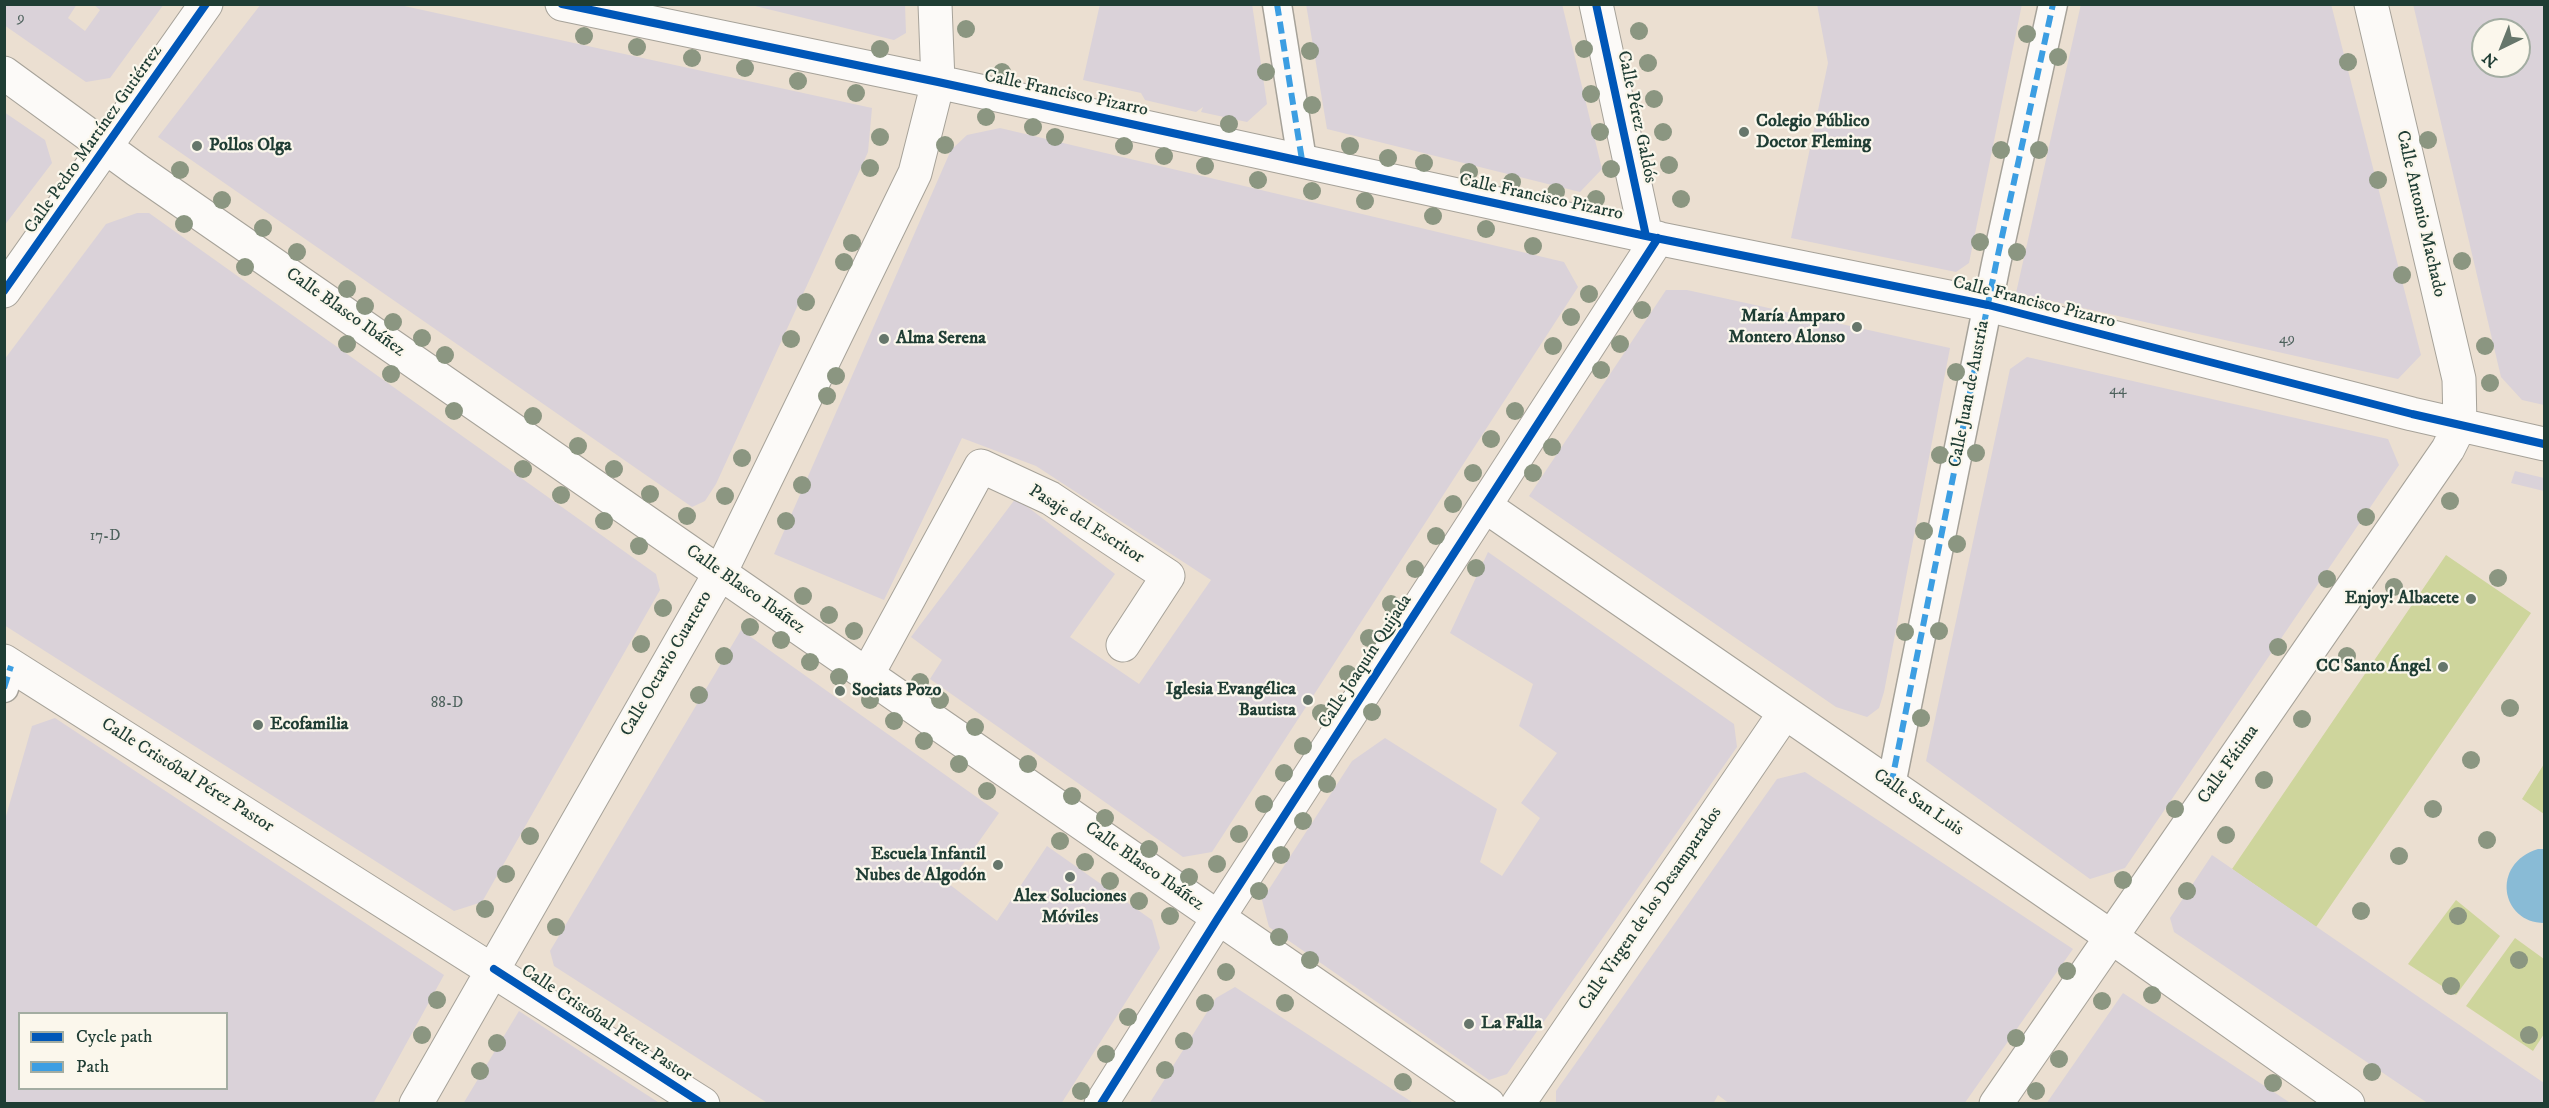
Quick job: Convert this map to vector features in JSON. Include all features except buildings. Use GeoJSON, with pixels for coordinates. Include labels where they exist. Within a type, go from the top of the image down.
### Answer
{"type":"FeatureCollection","features":[{"type":"Feature","properties":{"kind":"street","name":"Calle Pedro Martínez Gutiérrez"},"geometry":{"type":"LineString","coordinates":[[4,291],[107,149],[207,4]]}},
{"type":"Feature","properties":{"kind":"street","name":"Calle Francisco Pizarro"},"geometry":{"type":"LineString","coordinates":[[562,4],[938,82],[1652,237],[1988,305],[2460,425],[2544,444]]}},
{"type":"Feature","properties":{"kind":"street","name":"Calle Octavio Cuartero"},"geometry":{"type":"LineString","coordinates":[[416,1104],[720,573],[915,173],[938,82],[935,4]]}},
{"type":"Feature","properties":{"kind":"street"},"geometry":{"type":"LineString","coordinates":[[1277,4],[1302,160]]}},
{"type":"Feature","properties":{"kind":"street","name":"Calle Pérez Galdós"},"geometry":{"type":"LineString","coordinates":[[1596,4],[1652,237]]}},
{"type":"Feature","properties":{"kind":"street","name":"Calle Juan de Austria"},"geometry":{"type":"LineString","coordinates":[[1891,785],[1988,305],[2053,4]]}},
{"type":"Feature","properties":{"kind":"street","name":"Calle Antonio Machado"},"geometry":{"type":"LineString","coordinates":[[2371,4],[2459,379],[2460,425]]}},
{"type":"Feature","properties":{"kind":"street","name":"Calle Blasco Ibáñez"},"geometry":{"type":"LineString","coordinates":[[4,73],[107,149],[1488,1104]]}},
{"type":"Feature","properties":{"kind":"street","name":"Calle Joaquín Quijada"},"geometry":{"type":"LineString","coordinates":[[1101,1104],[1218,918],[1485,506],[1652,237]]}},
{"type":"Feature","properties":{"kind":"street","name":"Calle Fátima"},"geometry":{"type":"LineString","coordinates":[[1996,1104],[2448,449],[2460,425]]}},
{"type":"Feature","properties":{"kind":"street","name":"Pasaje del Escritor"},"geometry":{"type":"LineString","coordinates":[[867,675],[981,466],[1050,498],[1168,576],[1123,645]]}},
{"type":"Feature","properties":{"kind":"street","name":"Calle San Luis"},"geometry":{"type":"LineString","coordinates":[[1485,506],[1784,714],[2110,936],[2348,1104]]}},
{"type":"Feature","properties":{"kind":"street","name":"Calle Cristóbal Pérez Pastor"},"geometry":{"type":"LineString","coordinates":[[7,671],[494,969],[703,1104]]}},
{"type":"Feature","properties":{"kind":"street","name":"Calle Virgen de los Desamparados"},"geometry":{"type":"LineString","coordinates":[[1518,1104],[1784,714]]}},
{"type":"Feature","properties":{"kind":"green space"},"geometry":{"type":"Polygon","coordinates":[[[2446,555],[2531,613],[2316,927],[2232,869],[2446,555]]]}},
{"type":"Feature","properties":{"kind":"green space"},"geometry":{"type":"Polygon","coordinates":[[[2544,764],[2544,814],[2522,799],[2544,764]]]}},
{"type":"Feature","properties":{"kind":"green space"},"geometry":{"type":"Polygon","coordinates":[[[2456,900],[2500,936],[2456,995],[2408,964],[2456,900]]]}},
{"type":"Feature","properties":{"kind":"green space"},"geometry":{"type":"Polygon","coordinates":[[[2515,938],[2544,959],[2544,1034],[2533,1051],[2466,1006],[2515,938]]]}},
{"type":"Feature","properties":{"kind":"water"},"geometry":{"type":"Polygon","coordinates":[[[2538,849],[2544,849],[2544,923],[2529,920],[2518,914],[2507,892],[2507,879],[2513,867],[2523,856],[2538,849]]]}},
{"type":"Feature","properties":{"kind":"marked path"},"geometry":{"type":"LineString","coordinates":[[1277,4],[1302,160]]}},
{"type":"Feature","properties":{"kind":"marked path"},"geometry":{"type":"LineString","coordinates":[[1891,785],[1996,264],[2053,4]]}},
{"type":"Feature","properties":{"kind":"marked path"},"geometry":{"type":"LineString","coordinates":[[4,688],[11,666]]}},
{"type":"Feature","properties":{"kind":"cycle path"},"geometry":{"type":"LineString","coordinates":[[4,291],[206,4]]}},
{"type":"Feature","properties":{"kind":"cycle path"},"geometry":{"type":"LineString","coordinates":[[562,4],[938,82],[1646,236],[1988,305],[2412,414],[2544,444]]}},
{"type":"Feature","properties":{"kind":"cycle path"},"geometry":{"type":"LineString","coordinates":[[1596,4],[1646,236]]}},
{"type":"Feature","properties":{"kind":"cycle path"},"geometry":{"type":"LineString","coordinates":[[1101,1104],[1218,918],[1658,238]]}},
{"type":"Feature","properties":{"kind":"cycle path"},"geometry":{"type":"LineString","coordinates":[[494,969],[703,1104]]}},
{"type":"Feature","properties":{"kind":"place","name":"Colegio Público Doctor Fleming"},"geometry":{"type":"Point","coordinates":[1744,132]}},
{"type":"Feature","properties":{"kind":"place","name":"Pollos Olga"},"geometry":{"type":"Point","coordinates":[197,146]}},
{"type":"Feature","properties":{"kind":"place","name":"María Amparo Montero Alonso"},"geometry":{"type":"Point","coordinates":[1857,327]}},
{"type":"Feature","properties":{"kind":"place","name":"Alma Serena"},"geometry":{"type":"Point","coordinates":[884,339]}},
{"type":"Feature","properties":{"kind":"place","name":"Enjoy! Albacete"},"geometry":{"type":"Point","coordinates":[2471,599]}},
{"type":"Feature","properties":{"kind":"place","name":"CC Santo Ángel"},"geometry":{"type":"Point","coordinates":[2443,667]}},
{"type":"Feature","properties":{"kind":"place","name":"Sociats Pozo"},"geometry":{"type":"Point","coordinates":[840,691]}},
{"type":"Feature","properties":{"kind":"place","name":"Iglesia Evangélica Bautista"},"geometry":{"type":"Point","coordinates":[1308,700]}},
{"type":"Feature","properties":{"kind":"place","name":"Ecofamilia"},"geometry":{"type":"Point","coordinates":[258,725]}},
{"type":"Feature","properties":{"kind":"place","name":"Escuela Infantil Nubes de Algodón"},"geometry":{"type":"Point","coordinates":[998,865]}},
{"type":"Feature","properties":{"kind":"place","name":"Alex Soluciones Móviles"},"geometry":{"type":"Point","coordinates":[1070,877]}},
{"type":"Feature","properties":{"kind":"place","name":"La Falla"},"geometry":{"type":"Point","coordinates":[1469,1024]}}]}
